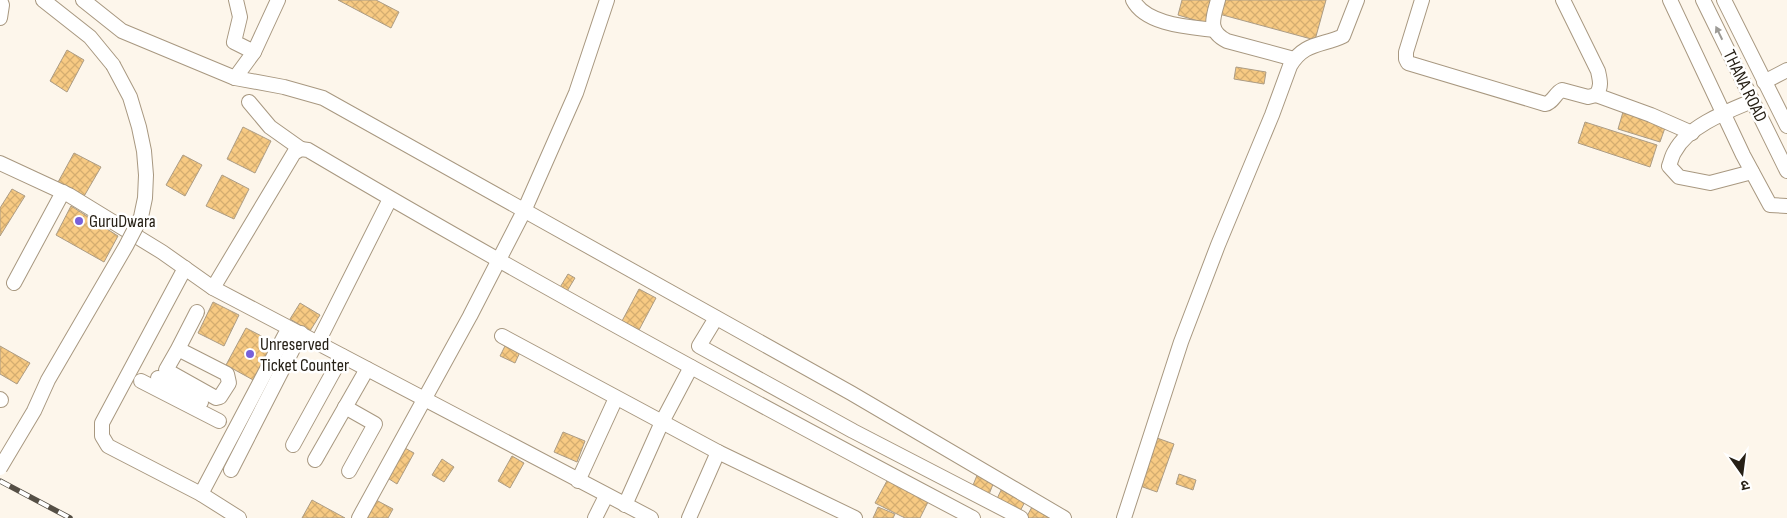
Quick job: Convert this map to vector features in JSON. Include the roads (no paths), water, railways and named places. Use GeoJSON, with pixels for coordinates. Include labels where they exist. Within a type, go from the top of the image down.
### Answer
{"type":"FeatureCollection","features":[{"type":"Feature","properties":{"kind":"street"},"geometry":{"type":"LineString","coordinates":[[0,0],[2,5],[0,18]]}},
{"type":"Feature","properties":{"kind":"street"},"geometry":{"type":"LineString","coordinates":[[0,468],[34,411],[48,380],[126,246],[141,216],[145,198],[144,151],[130,97],[113,65],[90,37],[43,0]]}},
{"type":"Feature","properties":{"kind":"street"},"geometry":{"type":"LineString","coordinates":[[83,0],[122,31],[235,78],[284,87],[323,98],[892,417],[1064,518]]}},
{"type":"Feature","properties":{"kind":"street"},"geometry":{"type":"LineString","coordinates":[[236,0],[240,17],[234,42],[254,52]]}},
{"type":"Feature","properties":{"kind":"street"},"geometry":{"type":"LineString","coordinates":[[235,78],[254,52],[278,0]]}},
{"type":"Feature","properties":{"kind":"street"},"geometry":{"type":"LineString","coordinates":[[358,518],[499,262],[524,211],[576,93],[607,0]]}},
{"type":"Feature","properties":{"kind":"street"},"geometry":{"type":"LineString","coordinates":[[1133,0],[1135,4],[1150,16],[1168,24],[1214,30]]}},
{"type":"Feature","properties":{"kind":"street"},"geometry":{"type":"LineString","coordinates":[[1218,0],[1213,20],[1214,30],[1220,37],[1227,41],[1294,59]]}},
{"type":"Feature","properties":{"kind":"street"},"geometry":{"type":"LineString","coordinates":[[1124,518],[1181,342],[1218,245],[1294,59],[1313,44],[1343,36],[1357,0]]}},
{"type":"Feature","properties":{"kind":"street"},"geometry":{"type":"LineString","coordinates":[[1422,0],[1406,52],[1408,64],[1544,104],[1549,103],[1558,91],[1562,90],[1588,97],[1596,95],[1651,114],[1692,133]]}},
{"type":"Feature","properties":{"kind":"street"},"geometry":{"type":"LineString","coordinates":[[1563,0],[1598,71],[1601,82],[1596,95]]}},
{"type":"Feature","properties":{"kind":"street"},"geometry":{"type":"LineString","coordinates":[[1670,0],[1752,172],[1770,205],[1787,206]]}},
{"type":"Feature","properties":{"kind":"street","name":"THANA ROAD"},"geometry":{"type":"LineString","coordinates":[[1703,0],[1787,171]]}},
{"type":"Feature","properties":{"kind":"street","name":"THANA ROAD"},"geometry":{"type":"LineString","coordinates":[[1724,0],[1787,126]]}},
{"type":"Feature","properties":{"kind":"street"},"geometry":{"type":"LineString","coordinates":[[1764,82],[1787,70]]}},
{"type":"Feature","properties":{"kind":"street"},"geometry":{"type":"LineString","coordinates":[[1752,101],[1725,112],[1692,133],[1675,151],[1669,166],[1679,177],[1710,183],[1752,172]]}},
{"type":"Feature","properties":{"kind":"street"},"geometry":{"type":"LineString","coordinates":[[249,102],[270,127],[301,149],[308,150],[499,262],[973,518]]}},
{"type":"Feature","properties":{"kind":"street"},"geometry":{"type":"LineString","coordinates":[[213,288],[294,152],[301,149]]}},
{"type":"Feature","properties":{"kind":"street"},"geometry":{"type":"LineString","coordinates":[[0,163],[63,192],[115,222],[213,288],[651,518]]}},
{"type":"Feature","properties":{"kind":"street"},"geometry":{"type":"LineString","coordinates":[[14,283],[63,192]]}},
{"type":"Feature","properties":{"kind":"street"},"geometry":{"type":"LineString","coordinates":[[318,342],[390,199]]}},
{"type":"Feature","properties":{"kind":"street"},"geometry":{"type":"LineString","coordinates":[[185,268],[102,423],[102,436],[108,446],[201,494],[238,518]]}},
{"type":"Feature","properties":{"kind":"street"},"geometry":{"type":"LineString","coordinates":[[141,381],[162,374],[178,349],[197,312]]}},
{"type":"Feature","properties":{"kind":"street"},"geometry":{"type":"LineString","coordinates":[[625,505],[662,422],[699,346],[716,318]]}},
{"type":"Feature","properties":{"kind":"street"},"geometry":{"type":"LineString","coordinates":[[231,470],[301,334]]}},
{"type":"Feature","properties":{"kind":"street"},"geometry":{"type":"LineString","coordinates":[[201,494],[285,335]]}},
{"type":"Feature","properties":{"kind":"street"},"geometry":{"type":"LineString","coordinates":[[502,336],[718,452],[855,518]]}},
{"type":"Feature","properties":{"kind":"street"},"geometry":{"type":"LineString","coordinates":[[699,346],[853,431],[1021,518]]}},
{"type":"Feature","properties":{"kind":"street"},"geometry":{"type":"LineString","coordinates":[[162,374],[216,398],[220,397],[229,383],[227,374],[178,349]]}},
{"type":"Feature","properties":{"kind":"street"},"geometry":{"type":"LineString","coordinates":[[293,445],[342,356]]}},
{"type":"Feature","properties":{"kind":"street"},"geometry":{"type":"LineString","coordinates":[[315,460],[367,369]]}},
{"type":"Feature","properties":{"kind":"street"},"geometry":{"type":"LineString","coordinates":[[128,375],[223,418],[162,374]]}},
{"type":"Feature","properties":{"kind":"street"},"geometry":{"type":"LineString","coordinates":[[578,481],[616,398]]}},
{"type":"Feature","properties":{"kind":"street"},"geometry":{"type":"LineString","coordinates":[[345,407],[375,424],[349,471]]}},
{"type":"Feature","properties":{"kind":"street"},"geometry":{"type":"LineString","coordinates":[[689,518],[718,452]]}},
{"type":"Feature","properties":{"kind":"street"},"geometry":{"type":"LineString","coordinates":[[595,518],[606,496]]}},
{"type":"Feature","properties":{"kind":"railway"},"geometry":{"type":"LineString","coordinates":[[0,481],[70,518]]}},
{"type":"Feature","properties":{"kind":"place","name":"GuruDwara"},"geometry":{"type":"Point","coordinates":[79,221]}},
{"type":"Feature","properties":{"kind":"place","name":"Unreserved Ticket Counter"},"geometry":{"type":"Point","coordinates":[250,354]}}]}
